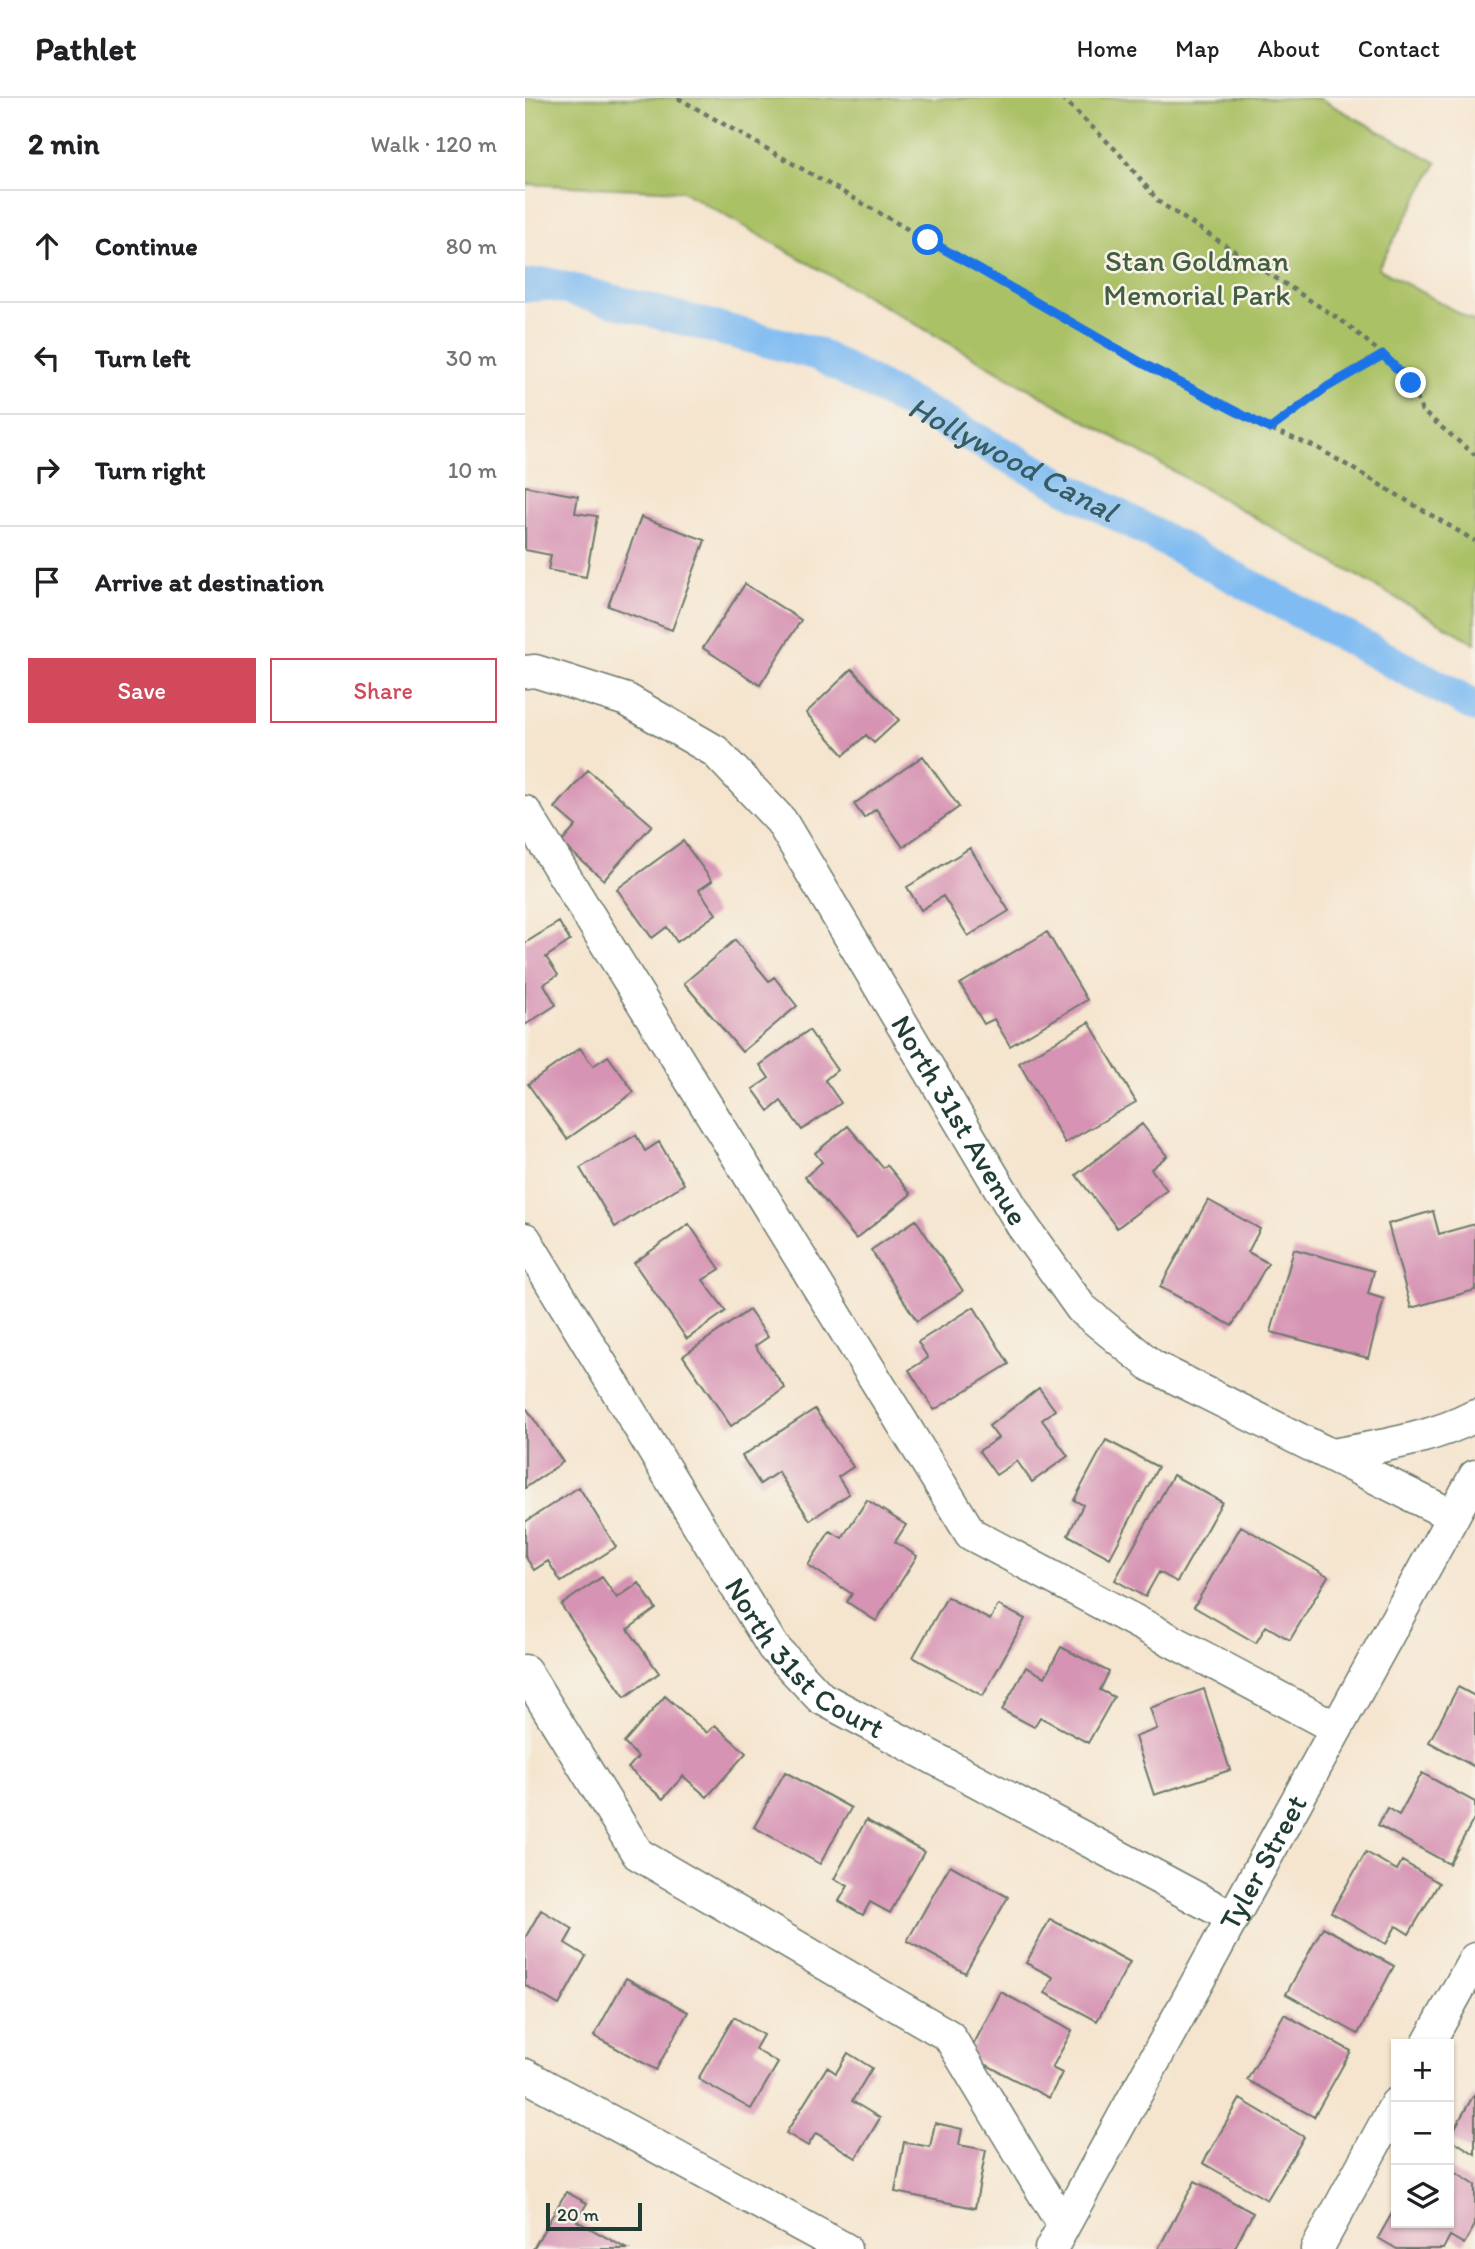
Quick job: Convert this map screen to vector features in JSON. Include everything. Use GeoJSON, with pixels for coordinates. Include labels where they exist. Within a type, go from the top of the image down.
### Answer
{"type":"FeatureCollection","features":[{"type":"Feature","properties":{"kind":"street","name":"North 31st Avenue"},"geometry":{"type":"LineString","coordinates":[[525,672],[535,671],[627,700],[715,751],[781,821],[1022,1225],[1081,1308],[1152,1366],[1453,1516]]}},
{"type":"Feature","properties":{"kind":"street"},"geometry":{"type":"LineString","coordinates":[[525,811],[971,1534],[1336,1728]]}},
{"type":"Feature","properties":{"kind":"street","name":"North 31st Court"},"geometry":{"type":"LineString","coordinates":[[525,1239],[773,1647],[821,1698],[1232,1917]]}},
{"type":"Feature","properties":{"kind":"street"},"geometry":{"type":"LineString","coordinates":[[1332,1455],[1403,1442],[1458,1425],[1475,1416]]}},
{"type":"Feature","properties":{"kind":"street","name":"Tyler Street"},"geometry":{"type":"LineString","coordinates":[[1057,2237],[1475,1476]]}},
{"type":"Feature","properties":{"kind":"street"},"geometry":{"type":"LineString","coordinates":[[525,1671],[638,1854],[949,2036],[1057,2237]]}},
{"type":"Feature","properties":{"kind":"street"},"geometry":{"type":"LineString","coordinates":[[1432,2039],[1475,1959]]}},
{"type":"Feature","properties":{"kind":"street"},"geometry":{"type":"LineString","coordinates":[[525,2075],[845,2249]]}},
{"type":"Feature","properties":{"kind":"street"},"geometry":{"type":"LineString","coordinates":[[1317,2249],[1391,2113]]}},
{"type":"Feature","properties":{"kind":"path"},"geometry":{"type":"LineString","coordinates":[[678,98],[1142,363],[1270,429],[1318,448],[1475,541]]}},
{"type":"Feature","properties":{"kind":"path"},"geometry":{"type":"LineString","coordinates":[[1062,98],[1117,151],[1159,202],[1348,325],[1383,355],[1411,383],[1422,411],[1475,455]]}},
{"type":"Feature","properties":{"kind":"path"},"geometry":{"type":"LineString","coordinates":[[1270,429],[1327,387],[1383,355]]}},
{"type":"Feature","properties":{"kind":"green space","name":"Stan Goldman Memorial Park"},"geometry":{"type":"Polygon","coordinates":[[[525,98],[1319,98],[1437,163],[1378,268],[1475,322],[1475,643],[682,191],[525,184],[525,98]]]}},
{"type":"Feature","properties":{"kind":"building"},"geometry":{"type":"Polygon","coordinates":[[[525,486],[578,496],[575,513],[597,516],[586,577],[548,570],[551,555],[525,550],[525,486]]]}},
{"type":"Feature","properties":{"kind":"building"},"geometry":{"type":"Polygon","coordinates":[[[641,517],[705,540],[672,630],[608,606],[641,517]]]}},
{"type":"Feature","properties":{"kind":"building"},"geometry":{"type":"Polygon","coordinates":[[[745,584],[801,620],[760,685],[703,648],[745,584]]]}},
{"type":"Feature","properties":{"kind":"building"},"geometry":{"type":"Polygon","coordinates":[[[852,669],[899,720],[874,743],[866,735],[844,755],[806,713],[852,669]]]}},
{"type":"Feature","properties":{"kind":"building"},"geometry":{"type":"Polygon","coordinates":[[[923,756],[959,807],[903,847],[876,809],[864,818],[854,804],[923,756]]]}},
{"type":"Feature","properties":{"kind":"building"},"geometry":{"type":"Polygon","coordinates":[[[588,770],[652,825],[604,880],[561,843],[576,826],[555,808],[588,770]]]}},
{"type":"Feature","properties":{"kind":"building"},"geometry":{"type":"Polygon","coordinates":[[[683,841],[712,881],[699,890],[716,914],[677,942],[667,927],[652,938],[617,889],[683,841]]]}},
{"type":"Feature","properties":{"kind":"building"},"geometry":{"type":"Polygon","coordinates":[[[970,848],[1009,911],[968,936],[943,896],[921,910],[907,887],[970,848]]]}},
{"type":"Feature","properties":{"kind":"building"},"geometry":{"type":"Polygon","coordinates":[[[559,922],[570,941],[546,957],[558,975],[544,984],[556,1005],[525,1025],[525,943],[559,922]]]}},
{"type":"Feature","properties":{"kind":"building"},"geometry":{"type":"Polygon","coordinates":[[[1047,932],[1087,1000],[1010,1046],[994,1019],[984,1024],[960,984],[1047,932]]]}},
{"type":"Feature","properties":{"kind":"building"},"geometry":{"type":"Polygon","coordinates":[[[735,940],[769,981],[774,977],[797,1006],[742,1052],[684,983],[735,940]]]}},
{"type":"Feature","properties":{"kind":"building"},"geometry":{"type":"Polygon","coordinates":[[[1089,1022],[1136,1102],[1065,1143],[1019,1063],[1089,1022]]]}},
{"type":"Feature","properties":{"kind":"building"},"geometry":{"type":"Polygon","coordinates":[[[809,1030],[837,1070],[825,1080],[841,1103],[802,1130],[781,1101],[769,1111],[753,1089],[769,1078],[760,1065],[809,1030]]]}},
{"type":"Feature","properties":{"kind":"building"},"geometry":{"type":"Polygon","coordinates":[[[580,1048],[593,1066],[608,1056],[634,1092],[567,1139],[528,1084],[580,1048]]]}},
{"type":"Feature","properties":{"kind":"building"},"geometry":{"type":"Polygon","coordinates":[[[1142,1124],[1167,1156],[1151,1169],[1167,1190],[1117,1228],[1076,1175],[1142,1124]]]}},
{"type":"Feature","properties":{"kind":"building"},"geometry":{"type":"Polygon","coordinates":[[[848,1126],[883,1168],[887,1165],[911,1194],[856,1239],[805,1177],[822,1162],[815,1153],[848,1126]]]}},
{"type":"Feature","properties":{"kind":"building"},"geometry":{"type":"Polygon","coordinates":[[[636,1135],[645,1151],[659,1142],[684,1184],[615,1227],[580,1168],[636,1135]]]}},
{"type":"Feature","properties":{"kind":"building"},"geometry":{"type":"Polygon","coordinates":[[[1208,1200],[1260,1229],[1248,1252],[1268,1263],[1232,1326],[1160,1287],[1208,1200]]]}},
{"type":"Feature","properties":{"kind":"building"},"geometry":{"type":"Polygon","coordinates":[[[1433,1211],[1439,1234],[1475,1224],[1475,1290],[1411,1308],[1388,1224],[1433,1211]]]}},
{"type":"Feature","properties":{"kind":"building"},"geometry":{"type":"Polygon","coordinates":[[[916,1220],[963,1291],[917,1321],[871,1250],[916,1220]]]}},
{"type":"Feature","properties":{"kind":"building"},"geometry":{"type":"Polygon","coordinates":[[[689,1224],[720,1269],[703,1280],[726,1311],[687,1339],[634,1263],[689,1224]]]}},
{"type":"Feature","properties":{"kind":"building"},"geometry":{"type":"Polygon","coordinates":[[[1294,1249],[1374,1271],[1368,1294],[1384,1299],[1368,1358],[1271,1332],[1294,1249]]]}},
{"type":"Feature","properties":{"kind":"building"},"geometry":{"type":"Polygon","coordinates":[[[974,1307],[1009,1364],[934,1410],[909,1370],[928,1358],[918,1342],[974,1307]]]}},
{"type":"Feature","properties":{"kind":"building"},"geometry":{"type":"Polygon","coordinates":[[[749,1310],[768,1337],[755,1346],[785,1388],[731,1426],[683,1356],[749,1310]]]}},
{"type":"Feature","properties":{"kind":"building"},"geometry":{"type":"Polygon","coordinates":[[[1039,1388],[1055,1410],[1042,1420],[1068,1456],[1032,1482],[1017,1461],[996,1475],[979,1451],[998,1438],[989,1426],[1039,1388]]]}},
{"type":"Feature","properties":{"kind":"building"},"geometry":{"type":"Polygon","coordinates":[[[527,1409],[563,1462],[525,1488],[525,1410],[527,1409]]]}},
{"type":"Feature","properties":{"kind":"building"},"geometry":{"type":"Polygon","coordinates":[[[815,1409],[853,1467],[838,1477],[849,1494],[810,1520],[778,1472],[760,1484],[742,1456],[815,1409]]]}},
{"type":"Feature","properties":{"kind":"building"},"geometry":{"type":"Polygon","coordinates":[[[1106,1440],[1158,1467],[1110,1558],[1068,1535],[1083,1505],[1074,1500],[1106,1440]]]}},
{"type":"Feature","properties":{"kind":"building"},"geometry":{"type":"Polygon","coordinates":[[[1173,1475],[1222,1502],[1177,1582],[1159,1572],[1145,1597],[1115,1580],[1173,1475]]]}},
{"type":"Feature","properties":{"kind":"building"},"geometry":{"type":"Polygon","coordinates":[[[579,1487],[616,1547],[561,1582],[548,1561],[534,1570],[525,1556],[525,1522],[579,1487]]]}},
{"type":"Feature","properties":{"kind":"building"},"geometry":{"type":"Polygon","coordinates":[[[867,1500],[906,1525],[895,1542],[917,1556],[876,1621],[847,1602],[852,1594],[808,1565],[830,1531],[842,1538],[867,1500]]]}},
{"type":"Feature","properties":{"kind":"building"},"geometry":{"type":"Polygon","coordinates":[[[1241,1526],[1328,1576],[1290,1640],[1266,1626],[1256,1643],[1194,1607],[1241,1526]]]}},
{"type":"Feature","properties":{"kind":"building"},"geometry":{"type":"Polygon","coordinates":[[[602,1577],[617,1598],[639,1583],[656,1609],[628,1629],[659,1673],[625,1697],[561,1605],[602,1577]]]}},
{"type":"Feature","properties":{"kind":"building"},"geometry":{"type":"Polygon","coordinates":[[[947,1597],[990,1620],[998,1605],[1025,1619],[983,1696],[913,1657],[947,1597]]]}},
{"type":"Feature","properties":{"kind":"building"},"geometry":{"type":"Polygon","coordinates":[[[1061,1647],[1109,1672],[1100,1690],[1114,1697],[1088,1743],[1040,1717],[1034,1727],[1002,1710],[1026,1667],[1045,1677],[1061,1647]]]}},
{"type":"Feature","properties":{"kind":"building"},"geometry":{"type":"Polygon","coordinates":[[[1458,1687],[1475,1696],[1475,1767],[1429,1742],[1458,1687]]]}},
{"type":"Feature","properties":{"kind":"building"},"geometry":{"type":"Polygon","coordinates":[[[1204,1689],[1230,1770],[1154,1795],[1135,1737],[1157,1729],[1150,1708],[1204,1689]]]}},
{"type":"Feature","properties":{"kind":"building"},"geometry":{"type":"Polygon","coordinates":[[[665,1696],[707,1733],[715,1725],[746,1753],[707,1797],[683,1776],[663,1799],[628,1768],[638,1757],[624,1743],[665,1696]]]}},
{"type":"Feature","properties":{"kind":"building"},"geometry":{"type":"Polygon","coordinates":[[[785,1772],[851,1808],[820,1864],[754,1827],[785,1772]]]}},
{"type":"Feature","properties":{"kind":"building"},"geometry":{"type":"Polygon","coordinates":[[[1422,1773],[1475,1802],[1475,1817],[1449,1864],[1378,1825],[1387,1808],[1399,1815],[1422,1773]]]}},
{"type":"Feature","properties":{"kind":"building"},"geometry":{"type":"Polygon","coordinates":[[[866,1820],[924,1852],[890,1913],[870,1902],[863,1915],[839,1901],[848,1886],[834,1879],[866,1820]]]}},
{"type":"Feature","properties":{"kind":"building"},"geometry":{"type":"Polygon","coordinates":[[[1366,1852],[1397,1870],[1402,1861],[1439,1883],[1409,1934],[1396,1926],[1386,1944],[1331,1912],[1366,1852]]]}},
{"type":"Feature","properties":{"kind":"building"},"geometry":{"type":"Polygon","coordinates":[[[950,1865],[1008,1897],[965,1973],[907,1941],[950,1865]]]}},
{"type":"Feature","properties":{"kind":"building"},"geometry":{"type":"Polygon","coordinates":[[[541,1910],[573,1929],[565,1943],[586,1956],[559,2005],[525,1985],[525,1938],[541,1910]]]}},
{"type":"Feature","properties":{"kind":"building"},"geometry":{"type":"Polygon","coordinates":[[[1050,1919],[1130,1962],[1097,2021],[1045,1993],[1053,1977],[1026,1963],[1050,1919]]]}},
{"type":"Feature","properties":{"kind":"building"},"geometry":{"type":"Polygon","coordinates":[[[1323,1927],[1394,1966],[1358,2034],[1286,1994],[1323,1927]]]}},
{"type":"Feature","properties":{"kind":"building"},"geometry":{"type":"Polygon","coordinates":[[[626,1978],[688,2012],[656,2070],[594,2036],[626,1978]]]}},
{"type":"Feature","properties":{"kind":"building"},"geometry":{"type":"Polygon","coordinates":[[[1001,1992],[1072,2031],[1052,2068],[1062,2073],[1049,2098],[968,2055],[1001,1992]]]}},
{"type":"Feature","properties":{"kind":"building"},"geometry":{"type":"Polygon","coordinates":[[[1284,2014],[1351,2051],[1314,2117],[1247,2080],[1284,2014]]]}},
{"type":"Feature","properties":{"kind":"building"},"geometry":{"type":"Polygon","coordinates":[[[734,2017],[763,2035],[755,2049],[778,2063],[751,2109],[698,2079],[734,2017]]]}},
{"type":"Feature","properties":{"kind":"building"},"geometry":{"type":"Polygon","coordinates":[[[848,2053],[872,2068],[852,2101],[880,2118],[856,2158],[816,2133],[808,2146],[786,2133],[827,2067],[836,2073],[848,2053]]]}},
{"type":"Feature","properties":{"kind":"building"},"geometry":{"type":"Polygon","coordinates":[[[1475,2093],[1475,2154],[1454,2141],[1454,2129],[1475,2093]]]}},
{"type":"Feature","properties":{"kind":"building"},"geometry":{"type":"Polygon","coordinates":[[[1240,2099],[1304,2137],[1267,2200],[1203,2163],[1240,2099]]]}},
{"type":"Feature","properties":{"kind":"building"},"geometry":{"type":"Polygon","coordinates":[[[935,2123],[962,2129],[959,2145],[986,2150],[975,2208],[895,2192],[904,2142],[930,2147],[935,2123]]]}},
{"type":"Feature","properties":{"kind":"building"},"geometry":{"type":"Polygon","coordinates":[[[1454,2172],[1475,2185],[1475,2225],[1464,2244],[1450,2236],[1443,2249],[1397,2249],[1378,2238],[1391,2215],[1391,2228],[1454,2228],[1454,2172]]]}},
{"type":"Feature","properties":{"kind":"building"},"geometry":{"type":"Polygon","coordinates":[[[1195,2181],[1253,2213],[1234,2249],[1158,2249],[1195,2181]]]}},
{"type":"Feature","properties":{"kind":"building"},"geometry":{"type":"Polygon","coordinates":[[[566,2192],[587,2203],[577,2221],[627,2249],[533,2249],[566,2192]]]}},
{"type":"Feature","properties":{"kind":"waterway","name":"Hollywood Canal"},"geometry":{"type":"LineString","coordinates":[[525,286],[549,284],[817,354],[1475,706]]}},
{"type":"Feature","properties":{"kind":"route"},"geometry":{"type":"LineString","coordinates":[[928,240],[1142,363],[1270,429],[1327,387],[1383,355],[1411,383]]}}]}
